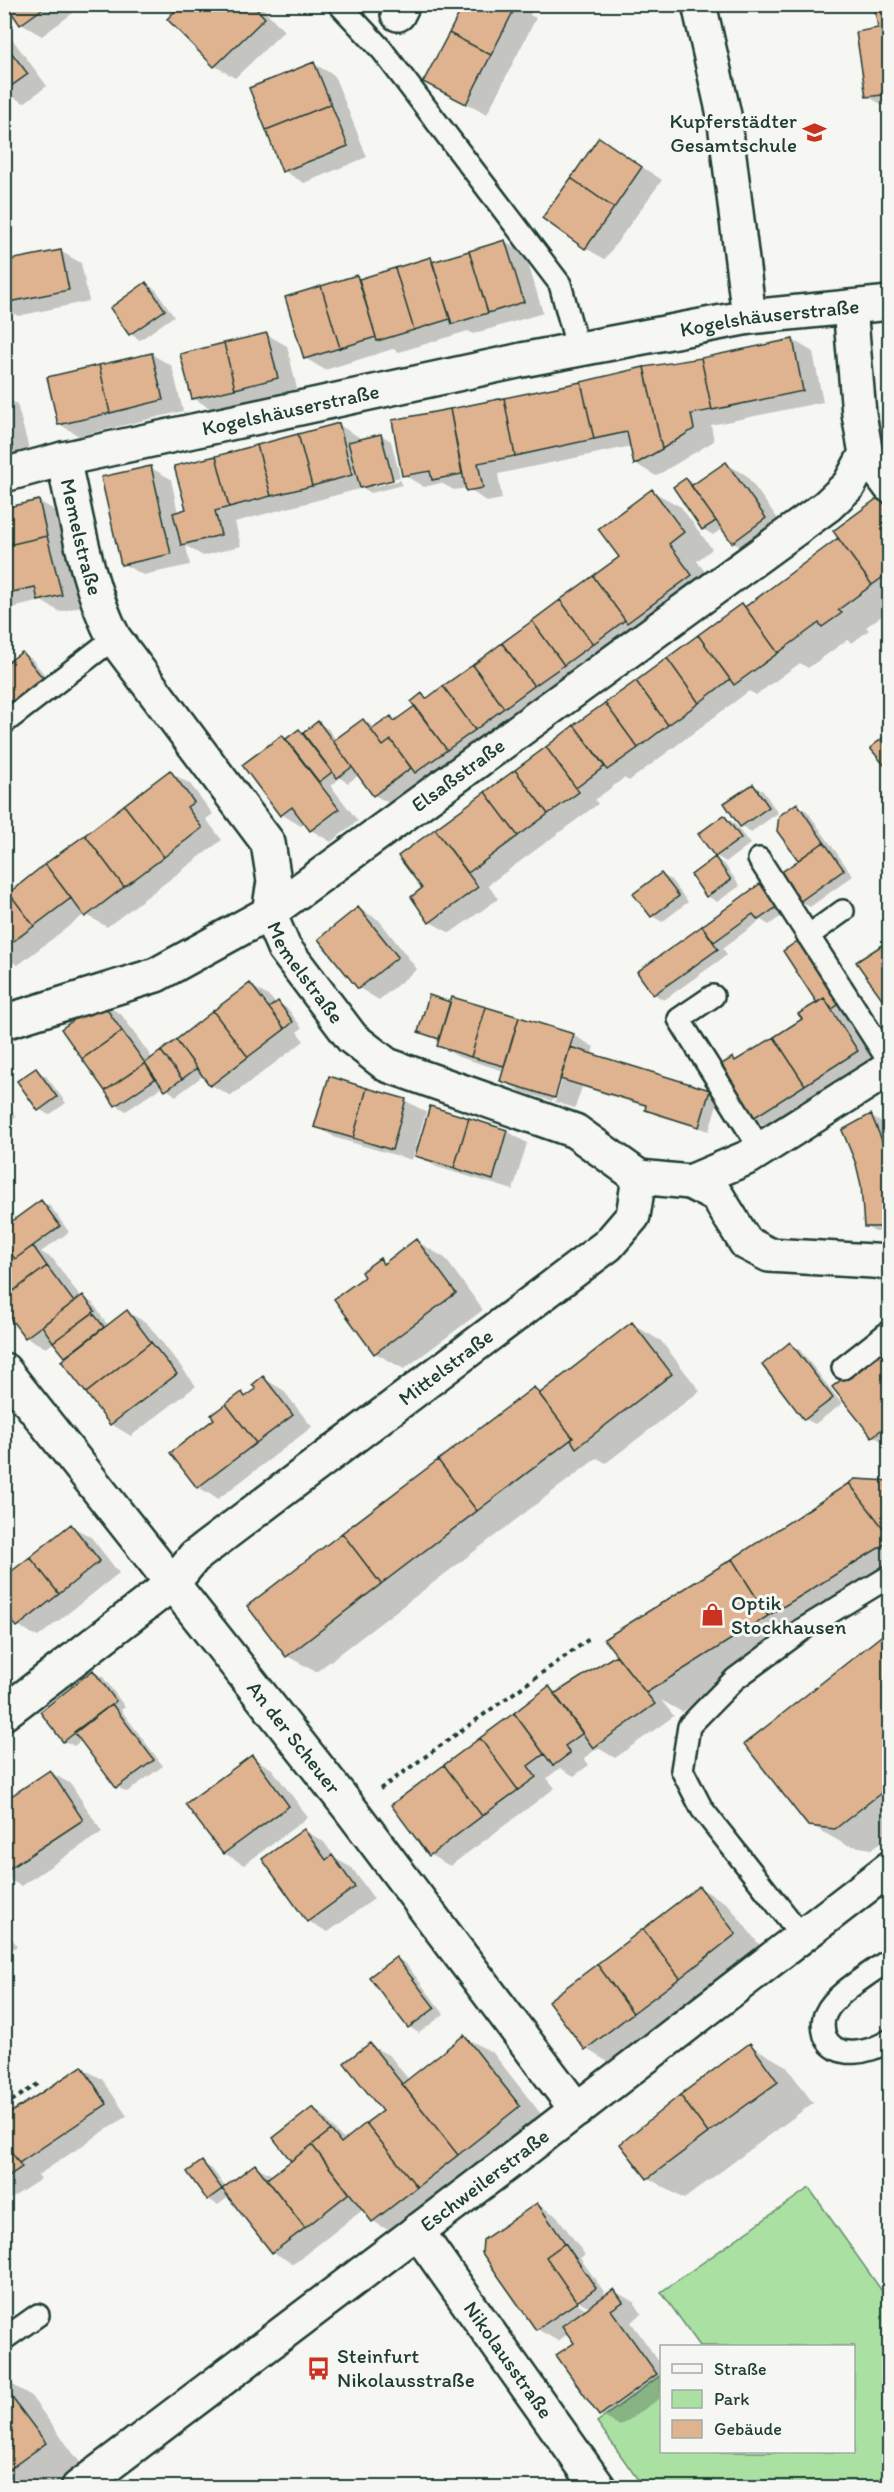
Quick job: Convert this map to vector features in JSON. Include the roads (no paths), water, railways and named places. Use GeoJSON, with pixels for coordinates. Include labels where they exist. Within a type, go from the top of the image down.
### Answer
{"type":"FeatureCollection","features":[{"type":"Feature","properties":{"kind":"street"},"geometry":{"type":"LineString","coordinates":[[699,4],[724,116],[749,317]]}},
{"type":"Feature","properties":{"kind":"street","name":"Kogelshäuserstraße"},"geometry":{"type":"LineString","coordinates":[[4,475],[63,459],[578,350],[749,317],[890,303]]}},
{"type":"Feature","properties":{"kind":"street"},"geometry":{"type":"LineString","coordinates":[[850,307],[859,414],[866,454],[890,486]]}},
{"type":"Feature","properties":{"kind":"street","name":"Elsaßstraße"},"geometry":{"type":"LineString","coordinates":[[4,1022],[156,975],[269,913],[826,506],[849,485],[866,454]]}},
{"type":"Feature","properties":{"kind":"street","name":"Memelstraße"},"geometry":{"type":"LineString","coordinates":[[63,459],[89,572],[101,613],[114,638],[267,843],[274,881],[269,913],[284,948],[352,1038],[387,1065],[575,1131],[639,1177]]}},
{"type":"Feature","properties":{"kind":"street"},"geometry":{"type":"LineString","coordinates":[[690,1182],[749,1157],[890,1066]]}},
{"type":"Feature","properties":{"kind":"street"},"geometry":{"type":"LineString","coordinates":[[639,1177],[690,1182],[717,1196],[746,1243],[769,1255],[890,1262]]}},
{"type":"Feature","properties":{"kind":"street","name":"Mittelstraße"},"geometry":{"type":"LineString","coordinates":[[4,1713],[173,1583],[194,1557],[608,1245],[633,1216],[639,1177]]}},
{"type":"Feature","properties":{"kind":"street","name":"An der Scheuer"},"geometry":{"type":"LineString","coordinates":[[4,1370],[351,1810],[577,2110]]}},
{"type":"Feature","properties":{"kind":"street","name":"Eschweilerstraße"},"geometry":{"type":"LineString","coordinates":[[78,2487],[577,2110],[890,1868]]}},
{"type":"Feature","properties":{"kind":"street","name":"Nikolausstraße"},"geometry":{"type":"LineString","coordinates":[[417,2231],[599,2487]]}},
{"type":"Feature","properties":{"kind":"lane"},"geometry":{"type":"LineString","coordinates":[[339,4],[382,50],[560,284],[578,350]]}},
{"type":"Feature","properties":{"kind":"lane"},"geometry":{"type":"LineString","coordinates":[[4,723],[114,638]]}},
{"type":"Feature","properties":{"kind":"lane"},"geometry":{"type":"LineString","coordinates":[[759,859],[890,1066]]}},
{"type":"Feature","properties":{"kind":"lane"},"geometry":{"type":"LineString","coordinates":[[808,936],[843,911]]}},
{"type":"Feature","properties":{"kind":"lane"},"geometry":{"type":"LineString","coordinates":[[713,996],[679,1019],[761,1150]]}},
{"type":"Feature","properties":{"kind":"lane"},"geometry":{"type":"LineString","coordinates":[[843,1368],[890,1331]]}},
{"type":"Feature","properties":{"kind":"lane"},"geometry":{"type":"LineString","coordinates":[[802,1936],[702,1809],[682,1770],[688,1726],[735,1679],[803,1629],[890,1576]]}},
{"type":"Feature","properties":{"kind":"lane"},"geometry":{"type":"LineString","coordinates":[[890,1959],[837,1999],[826,2013],[823,2028],[828,2043],[844,2052],[863,2052],[890,2040]]}},
{"type":"Feature","properties":{"kind":"lane"},"geometry":{"type":"LineString","coordinates":[[4,2339],[38,2315]]}},
{"type":"Feature","properties":{"kind":"place","name":"Kupferstädter Gesamtschule"},"geometry":{"type":"Point","coordinates":[815,133]}},
{"type":"Feature","properties":{"kind":"place","name":"Optik Stockhausen"},"geometry":{"type":"Point","coordinates":[713,1615]}},
{"type":"Feature","properties":{"kind":"place","name":"Steinfurt Nikolausstraße"},"geometry":{"type":"Point","coordinates":[319,2368]}}]}
